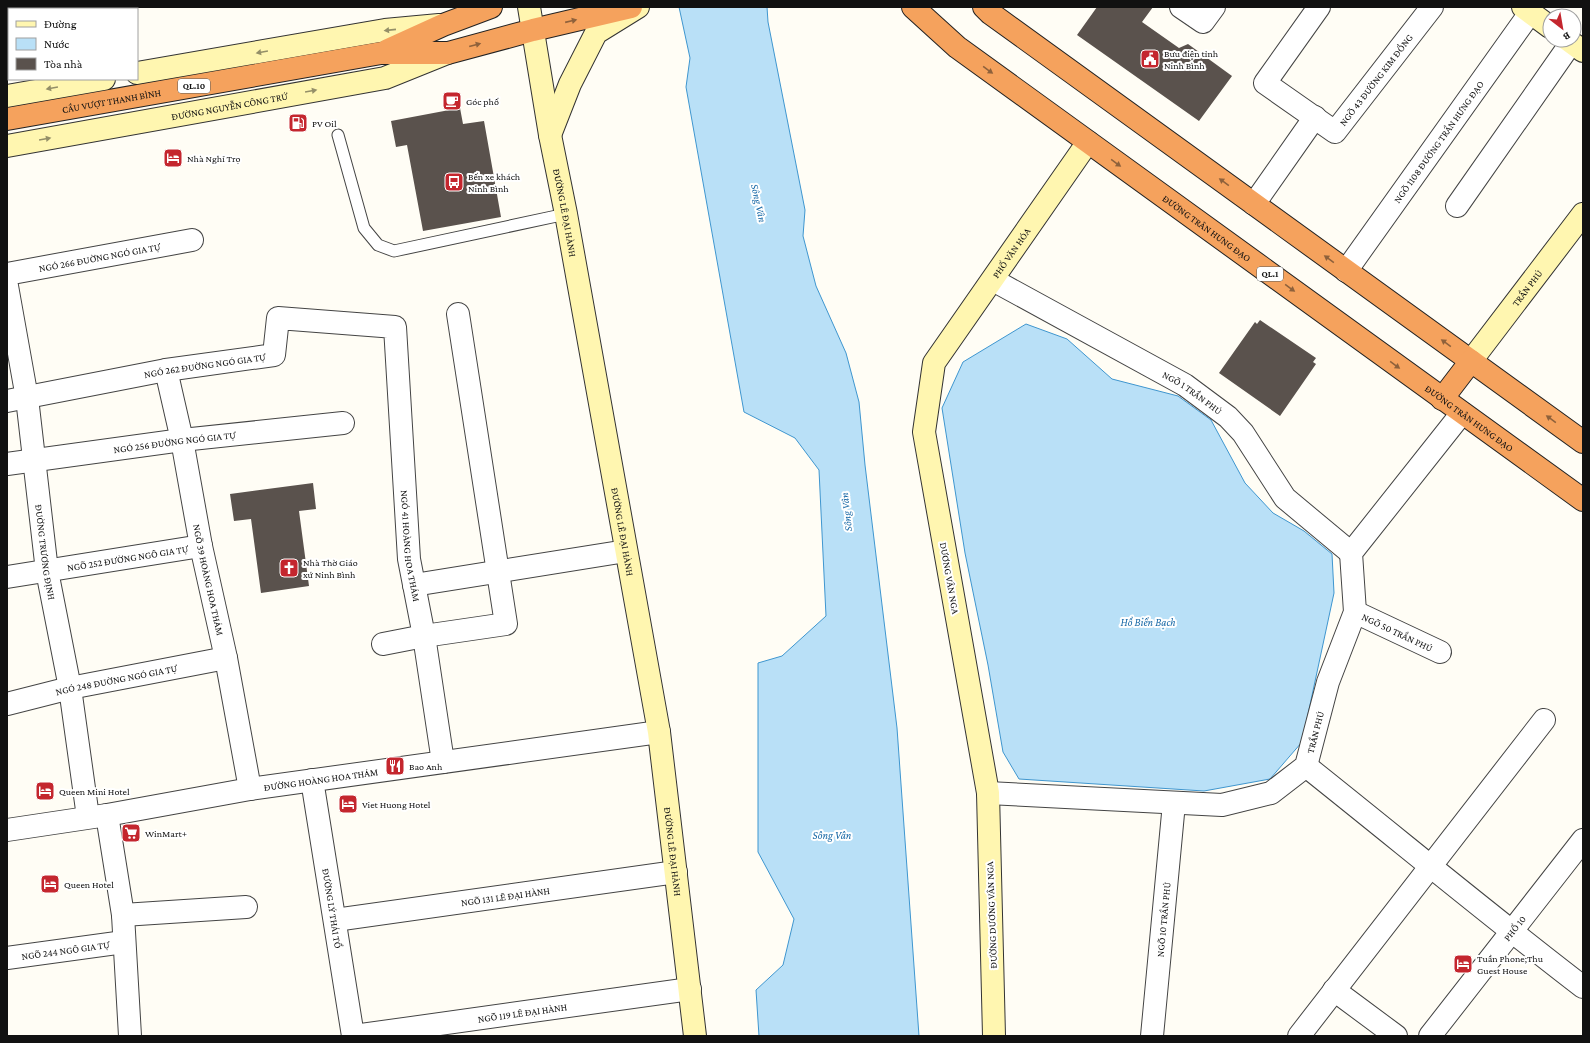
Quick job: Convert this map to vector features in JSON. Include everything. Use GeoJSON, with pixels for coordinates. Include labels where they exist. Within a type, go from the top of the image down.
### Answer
{"type":"FeatureCollection","features":[{"type":"Feature","properties":{"kind":"highway"},"geometry":{"type":"LineString","coordinates":[[381,53],[442,25],[491,7]]}},
{"type":"Feature","properties":{"kind":"highway","name":"ĐƯỜNG NGUYỄN CÔNG TRỨ"},"geometry":{"type":"LineString","coordinates":[[381,53],[448,53],[533,30],[631,7]]}},
{"type":"Feature","properties":{"kind":"highway"},"geometry":{"type":"LineString","coordinates":[[902,7],[957,47]]}},
{"type":"Feature","properties":{"kind":"highway","name":"ĐƯỜNG TRÂN HƯNG ĐẠO"},"geometry":{"type":"LineString","coordinates":[[914,7],[957,47],[1583,500]]}},
{"type":"Feature","properties":{"kind":"highway"},"geometry":{"type":"LineString","coordinates":[[984,7],[990,13],[1583,442]]}},
{"type":"Feature","properties":{"kind":"highway","name":"CẦU VƯỢT THANH BÌNH"},"geometry":{"type":"LineString","coordinates":[[7,119],[381,53]]}},
{"type":"Feature","properties":{"kind":"highway"},"geometry":{"type":"LineString","coordinates":[[1442,399],[1471,361]]}},
{"type":"Feature","properties":{"kind":"main road","name":"ĐƯỜNG LÊ ĐẠI HÀNH"},"geometry":{"type":"LineString","coordinates":[[529,7],[550,135],[566,214],[659,732],[695,1036]]}},
{"type":"Feature","properties":{"kind":"main road"},"geometry":{"type":"LineString","coordinates":[[550,135],[570,84],[596,33],[638,7]]}},
{"type":"Feature","properties":{"kind":"main road"},"geometry":{"type":"LineString","coordinates":[[1526,10],[1542,21]]}},
{"type":"Feature","properties":{"kind":"main road"},"geometry":{"type":"LineString","coordinates":[[138,73],[385,30],[442,25]]}},
{"type":"Feature","properties":{"kind":"main road","name":"ĐƯỜNG NGUYỄN CÔNG TRỨ"},"geometry":{"type":"LineString","coordinates":[[7,146],[385,78],[448,53]]}},
{"type":"Feature","properties":{"kind":"main road"},"geometry":{"type":"LineString","coordinates":[[7,96],[98,80]]}},
{"type":"Feature","properties":{"kind":"main road","name":"PHỐ VĂN HÓA"},"geometry":{"type":"LineString","coordinates":[[934,363],[1088,142]]}},
{"type":"Feature","properties":{"kind":"main road","name":"TRẦN PHÚ"},"geometry":{"type":"LineString","coordinates":[[1471,361],[1583,214]]}},
{"type":"Feature","properties":{"kind":"main road","name":"DƯƠNG VÂN NGA"},"geometry":{"type":"LineString","coordinates":[[934,363],[924,432],[988,793]]}},
{"type":"Feature","properties":{"kind":"main road","name":"ĐƯỜNG DƯƠNG VÂN NGA"},"geometry":{"type":"LineString","coordinates":[[988,793],[994,1036]]}},
{"type":"Feature","properties":{"kind":"street"},"geometry":{"type":"LineString","coordinates":[[1181,7],[1203,22],[1214,7]]}},
{"type":"Feature","properties":{"kind":"street"},"geometry":{"type":"LineString","coordinates":[[1254,204],[1315,117],[1265,83],[1319,7]]}},
{"type":"Feature","properties":{"kind":"street","name":"NGÕ 43 ĐƯỜNG KIM ĐỒNG"},"geometry":{"type":"LineString","coordinates":[[1315,117],[1335,132],[1432,7]]}},
{"type":"Feature","properties":{"kind":"street","name":"NGÕ 1108 ĐƯỜNG TRẦN HƯNG ĐẠO"},"geometry":{"type":"LineString","coordinates":[[1346,271],[1526,10]]}},
{"type":"Feature","properties":{"kind":"street"},"geometry":{"type":"LineString","coordinates":[[1457,206],[1572,48]]}},
{"type":"Feature","properties":{"kind":"street","name":"NGÓ 266 ĐUỜNG NGÓ GIA TỰ"},"geometry":{"type":"LineString","coordinates":[[7,274],[192,240]]}},
{"type":"Feature","properties":{"kind":"street","name":"NGÕ 1 TRẦN PHÚ"},"geometry":{"type":"LineString","coordinates":[[993,280],[1185,385],[1228,417],[1243,433],[1284,498],[1351,553]]}},
{"type":"Feature","properties":{"kind":"street","name":"ĐUỜNG TRƯƠNG ĐỊNH"},"geometry":{"type":"LineString","coordinates":[[7,286],[17,400],[33,461],[47,571],[97,816],[123,915],[130,1036]]}},
{"type":"Feature","properties":{"kind":"street"},"geometry":{"type":"LineString","coordinates":[[383,644],[424,636],[506,624],[458,314]]}},
{"type":"Feature","properties":{"kind":"street","name":"NGÓ 262 ĐUỜNG NGÓ GIA TỰ"},"geometry":{"type":"LineString","coordinates":[[17,400],[166,370],[274,355],[278,318],[394,327]]}},
{"type":"Feature","properties":{"kind":"street","name":"NGÓ 41 HOÀNG HOA THÁM"},"geometry":{"type":"LineString","coordinates":[[394,327],[409,559],[424,636],[443,762]]}},
{"type":"Feature","properties":{"kind":"street","name":"NGÕ 39 HOÀNG HOA THÁM"},"geometry":{"type":"LineString","coordinates":[[166,370],[182,440],[201,546],[226,658],[250,789]]}},
{"type":"Feature","properties":{"kind":"street"},"geometry":{"type":"LineString","coordinates":[[1351,553],[1462,413]]}},
{"type":"Feature","properties":{"kind":"street","name":"NGÓ 256 ĐUỜNG NGÓ GIA TỰ"},"geometry":{"type":"LineString","coordinates":[[7,464],[182,440],[343,423]]}},
{"type":"Feature","properties":{"kind":"street","name":"NGÕ 252 ĐƯỜNG NGÔ GIA TỰ"},"geometry":{"type":"LineString","coordinates":[[7,577],[201,546]]}},
{"type":"Feature","properties":{"kind":"street"},"geometry":{"type":"LineString","coordinates":[[414,585],[626,551]]}},
{"type":"Feature","properties":{"kind":"street","name":"TRẦN PHÚ"},"geometry":{"type":"LineString","coordinates":[[988,793],[1222,805],[1271,793],[1306,766],[1328,682],[1355,612],[1351,553]]}},
{"type":"Feature","properties":{"kind":"street","name":"NGÕ 50 TRẦN PHÚ"},"geometry":{"type":"LineString","coordinates":[[1355,612],[1440,652]]}},
{"type":"Feature","properties":{"kind":"street","name":"NGÓ 248 ĐUỜNG NGÓ GIA TỰ"},"geometry":{"type":"LineString","coordinates":[[7,704],[70,688],[226,658]]}},
{"type":"Feature","properties":{"kind":"street"},"geometry":{"type":"LineString","coordinates":[[1299,1036],[1544,720]]}},
{"type":"Feature","properties":{"kind":"street","name":"ĐƯỜNG HOÀNG HOA THÁM"},"geometry":{"type":"LineString","coordinates":[[7,830],[250,789],[659,732]]}},
{"type":"Feature","properties":{"kind":"street"},"geometry":{"type":"LineString","coordinates":[[1306,766],[1431,865],[1511,932],[1583,987]]}},
{"type":"Feature","properties":{"kind":"street","name":"ĐƯỜNG LÝ THÁI TỔ"},"geometry":{"type":"LineString","coordinates":[[312,780],[354,1036]]}},
{"type":"Feature","properties":{"kind":"street","name":"NGÕ 10 TRẦN PHÚ"},"geometry":{"type":"LineString","coordinates":[[1152,1036],[1174,803]]}},
{"type":"Feature","properties":{"kind":"street","name":"PHỐ 10"},"geometry":{"type":"LineString","coordinates":[[1430,1036],[1583,840]]}},
{"type":"Feature","properties":{"kind":"street","name":"NGÕ 131 LÊ ĐẠI HÀNH"},"geometry":{"type":"LineString","coordinates":[[335,920],[676,872]]}},
{"type":"Feature","properties":{"kind":"street"},"geometry":{"type":"LineString","coordinates":[[123,915],[246,907]]}},
{"type":"Feature","properties":{"kind":"street","name":"NGÕ 244 NGÔ GIA TỰ"},"geometry":{"type":"LineString","coordinates":[[7,958],[124,942]]}},
{"type":"Feature","properties":{"kind":"street","name":"NGÕ 119 LÊ ĐẠI HÀNH"},"geometry":{"type":"LineString","coordinates":[[354,1036],[690,989]]}},
{"type":"Feature","properties":{"kind":"street"},"geometry":{"type":"LineString","coordinates":[[1334,990],[1396,1036]]}},
{"type":"Feature","properties":{"kind":"lane"},"geometry":{"type":"LineString","coordinates":[[338,135],[364,228],[378,245],[394,251],[566,214]]}},
{"type":"Feature","properties":{"kind":"water","name":"Sông Vân"},"geometry":{"type":"Polygon","coordinates":[[[679,7],[767,7],[768,22],[805,210],[803,236],[816,286],[846,353],[859,402],[865,465],[897,728],[919,1036],[759,1036],[756,990],[783,965],[794,919],[758,852],[758,663],[782,656],[826,616],[819,470],[795,438],[744,412],[686,87],[690,58],[679,7]]]}},
{"type":"Feature","properties":{"kind":"water","name":"Hồ Biển Bạch"},"geometry":{"type":"Polygon","coordinates":[[[1026,324],[1067,339],[1112,379],[1178,396],[1211,420],[1245,483],[1273,513],[1304,531],[1332,554],[1334,593],[1302,742],[1270,779],[1204,791],[1019,779],[1003,752],[988,665],[965,553],[942,408],[963,362],[1026,324]]]}},
{"type":"Feature","properties":{"kind":"building"},"geometry":{"type":"Polygon","coordinates":[[[1097,7],[1153,7],[1142,22],[1179,48],[1188,44],[1232,76],[1199,121],[1077,35],[1097,7]]]}},
{"type":"Feature","properties":{"kind":"building","name":"Bến xe khách Ninh Bình"},"geometry":{"type":"Polygon","coordinates":[[[460,108],[463,124],[484,121],[501,217],[423,231],[407,145],[396,147],[391,121],[460,108]]]}},
{"type":"Feature","properties":{"kind":"building"},"geometry":{"type":"Polygon","coordinates":[[[1260,320],[1316,358],[1313,362],[1316,364],[1280,416],[1219,373],[1255,322],[1257,324],[1260,320]]]}},
{"type":"Feature","properties":{"kind":"building"},"geometry":{"type":"Polygon","coordinates":[[[313,483],[316,509],[299,511],[309,586],[261,593],[251,519],[234,521],[230,494],[313,483]]]}},
{"type":"Feature","properties":{"kind":"place","name":"Bưu điện tỉnh Ninh Bình"},"geometry":{"type":"Point","coordinates":[1150,59]}},
{"type":"Feature","properties":{"kind":"place","name":"Góc phố"},"geometry":{"type":"Point","coordinates":[452,101]}},
{"type":"Feature","properties":{"kind":"place","name":"PV Oil"},"geometry":{"type":"Point","coordinates":[298,123]}},
{"type":"Feature","properties":{"kind":"place","name":"Nhà Nghỉ Trọ"},"geometry":{"type":"Point","coordinates":[173,158]}},
{"type":"Feature","properties":{"kind":"place","name":"Bến xe khách Ninh Bình"},"geometry":{"type":"Point","coordinates":[454,182]}},
{"type":"Feature","properties":{"kind":"place","name":"Nhà Thờ Giáo xứ Ninh Bình"},"geometry":{"type":"Point","coordinates":[289,568]}},
{"type":"Feature","properties":{"kind":"place","name":"Bao Anh"},"geometry":{"type":"Point","coordinates":[395,766]}},
{"type":"Feature","properties":{"kind":"place","name":"Queen Mini Hotel"},"geometry":{"type":"Point","coordinates":[45,791]}},
{"type":"Feature","properties":{"kind":"place","name":"Viet Huong Hotel"},"geometry":{"type":"Point","coordinates":[348,804]}},
{"type":"Feature","properties":{"kind":"place","name":"WinMart+"},"geometry":{"type":"Point","coordinates":[131,833]}},
{"type":"Feature","properties":{"kind":"place","name":"Queen Hotel"},"geometry":{"type":"Point","coordinates":[50,884]}},
{"type":"Feature","properties":{"kind":"place","name":"Tuần Phone;Thu Guest House"},"geometry":{"type":"Point","coordinates":[1463,964]}}]}
